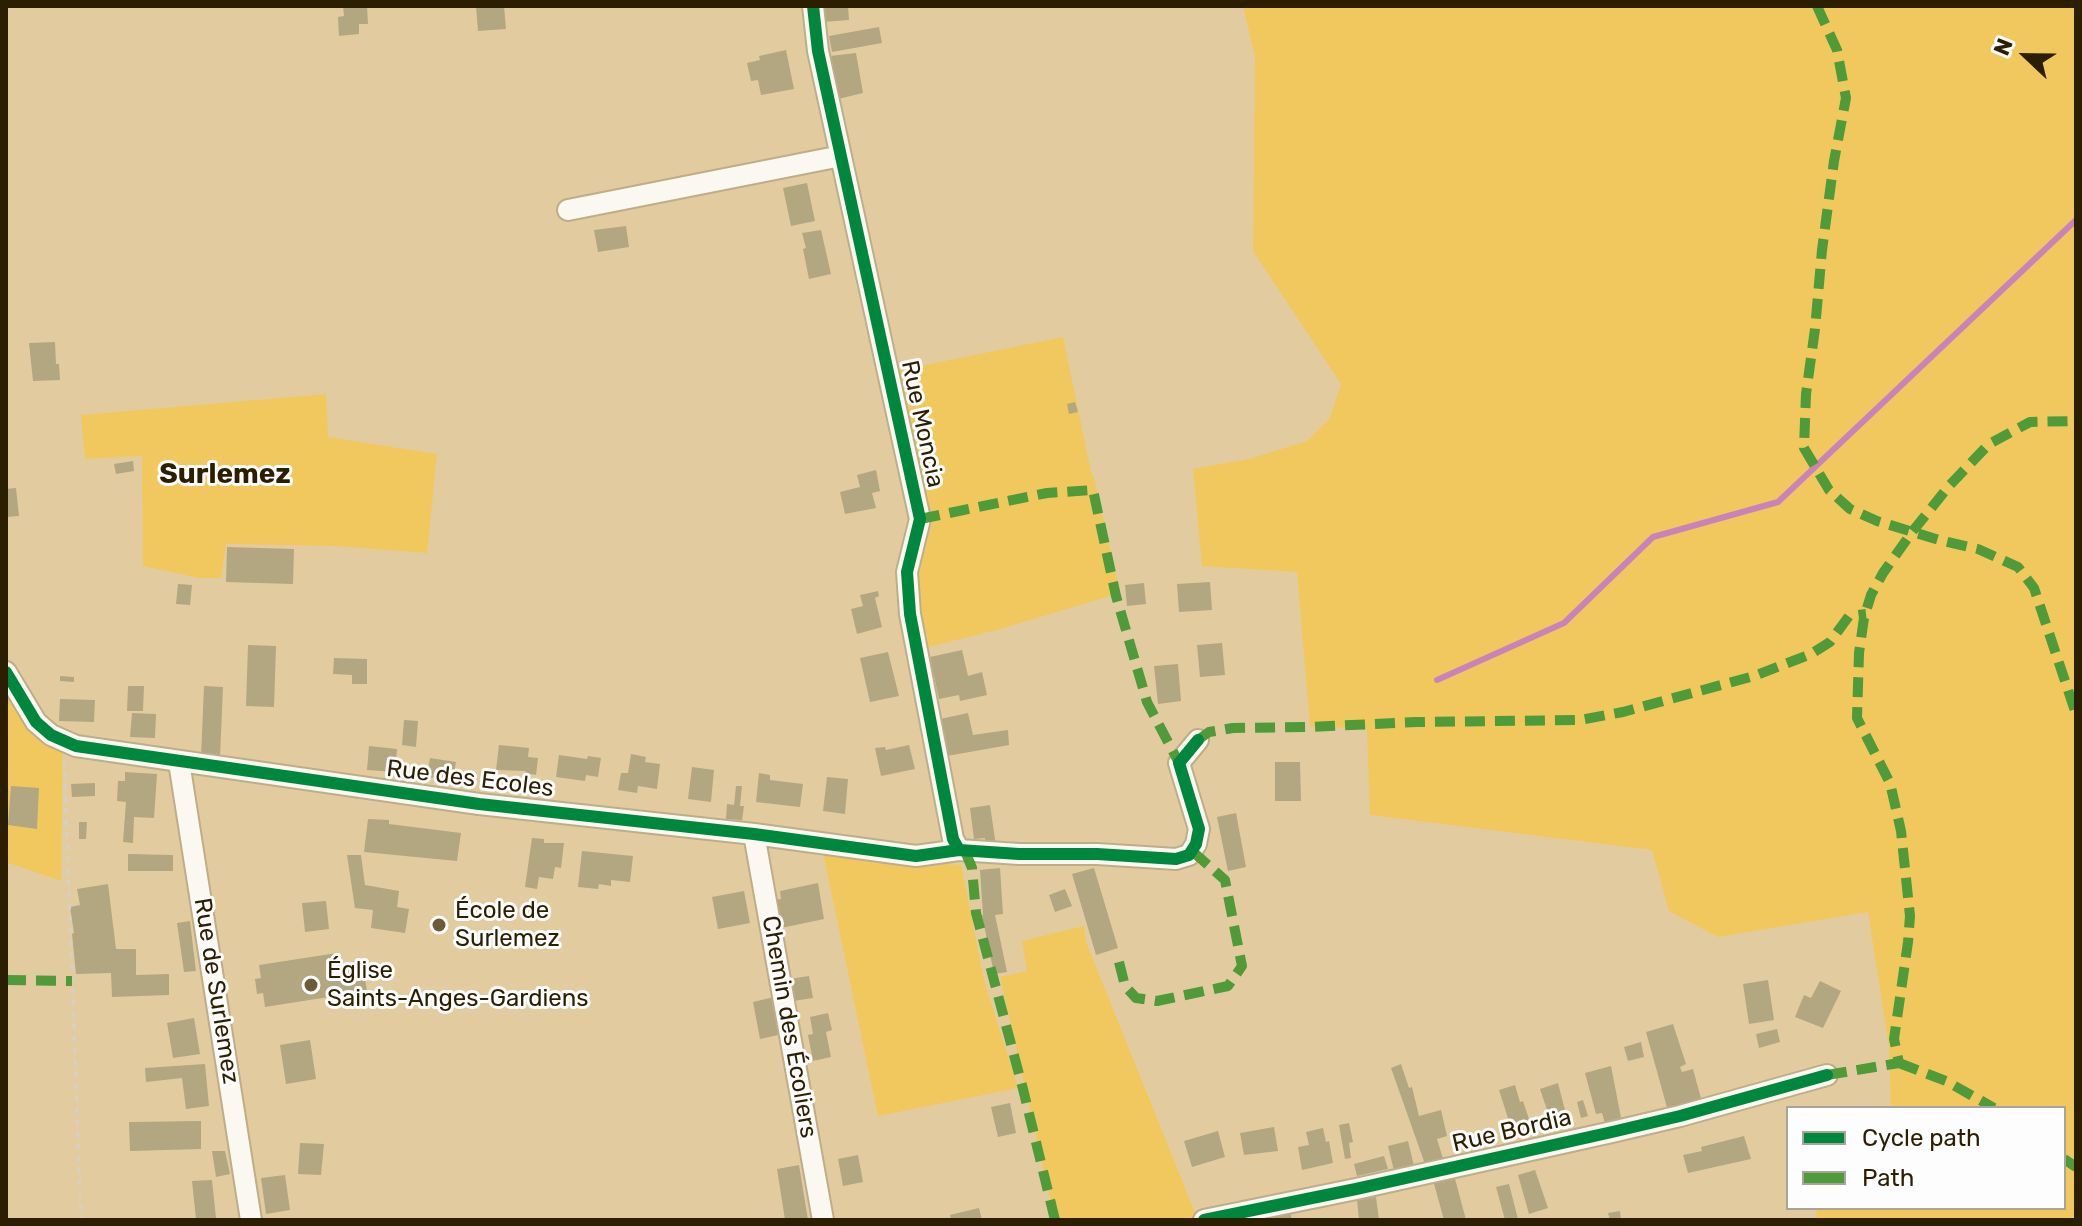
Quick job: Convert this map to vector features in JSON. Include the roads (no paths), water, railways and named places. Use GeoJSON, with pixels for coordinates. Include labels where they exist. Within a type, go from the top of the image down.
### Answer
{"type":"FeatureCollection","features":[{"type":"Feature","properties":{"kind":"street","name":"Rue Moncia"},"geometry":{"type":"LineString","coordinates":[[813,6],[818,51],[920,519],[907,572],[910,614],[953,839],[962,851]]}},
{"type":"Feature","properties":{"kind":"street"},"geometry":{"type":"LineString","coordinates":[[568,210],[841,156]]}},
{"type":"Feature","properties":{"kind":"street","name":"Rue des Ecoles"},"geometry":{"type":"LineString","coordinates":[[6,672],[36,722],[51,735],[76,746],[479,804],[754,834],[916,856],[962,851]]}},
{"type":"Feature","properties":{"kind":"street"},"geometry":{"type":"LineString","coordinates":[[962,851],[1176,859],[1189,855],[1196,844],[1199,829],[1179,763],[1198,740]]}},
{"type":"Feature","properties":{"kind":"street","name":"Rue de Surlemez"},"geometry":{"type":"LineString","coordinates":[[179,762],[251,1220]]}},
{"type":"Feature","properties":{"kind":"street","name":"Chemin des Écoliers"},"geometry":{"type":"LineString","coordinates":[[754,834],[823,1220]]}},
{"type":"Feature","properties":{"kind":"street","name":"Rue Bordia"},"geometry":{"type":"LineString","coordinates":[[1204,1220],[1612,1132],[1827,1075]]}},
{"type":"Feature","properties":{"kind":"waterway"},"geometry":{"type":"LineString","coordinates":[[1437,680],[1564,623],[1653,537],[1778,502],[2076,220]]}},
{"type":"Feature","properties":{"kind":"place","name":"École de Surlemez"},"geometry":{"type":"Point","coordinates":[439,925]}},
{"type":"Feature","properties":{"kind":"place","name":"Église Saints-Anges-Gardiens"},"geometry":{"type":"Point","coordinates":[311,985]}},
{"type":"Feature","properties":{"kind":"district","name":"Surlemez"},"geometry":{"type":"Point","coordinates":[225,475]}}]}
